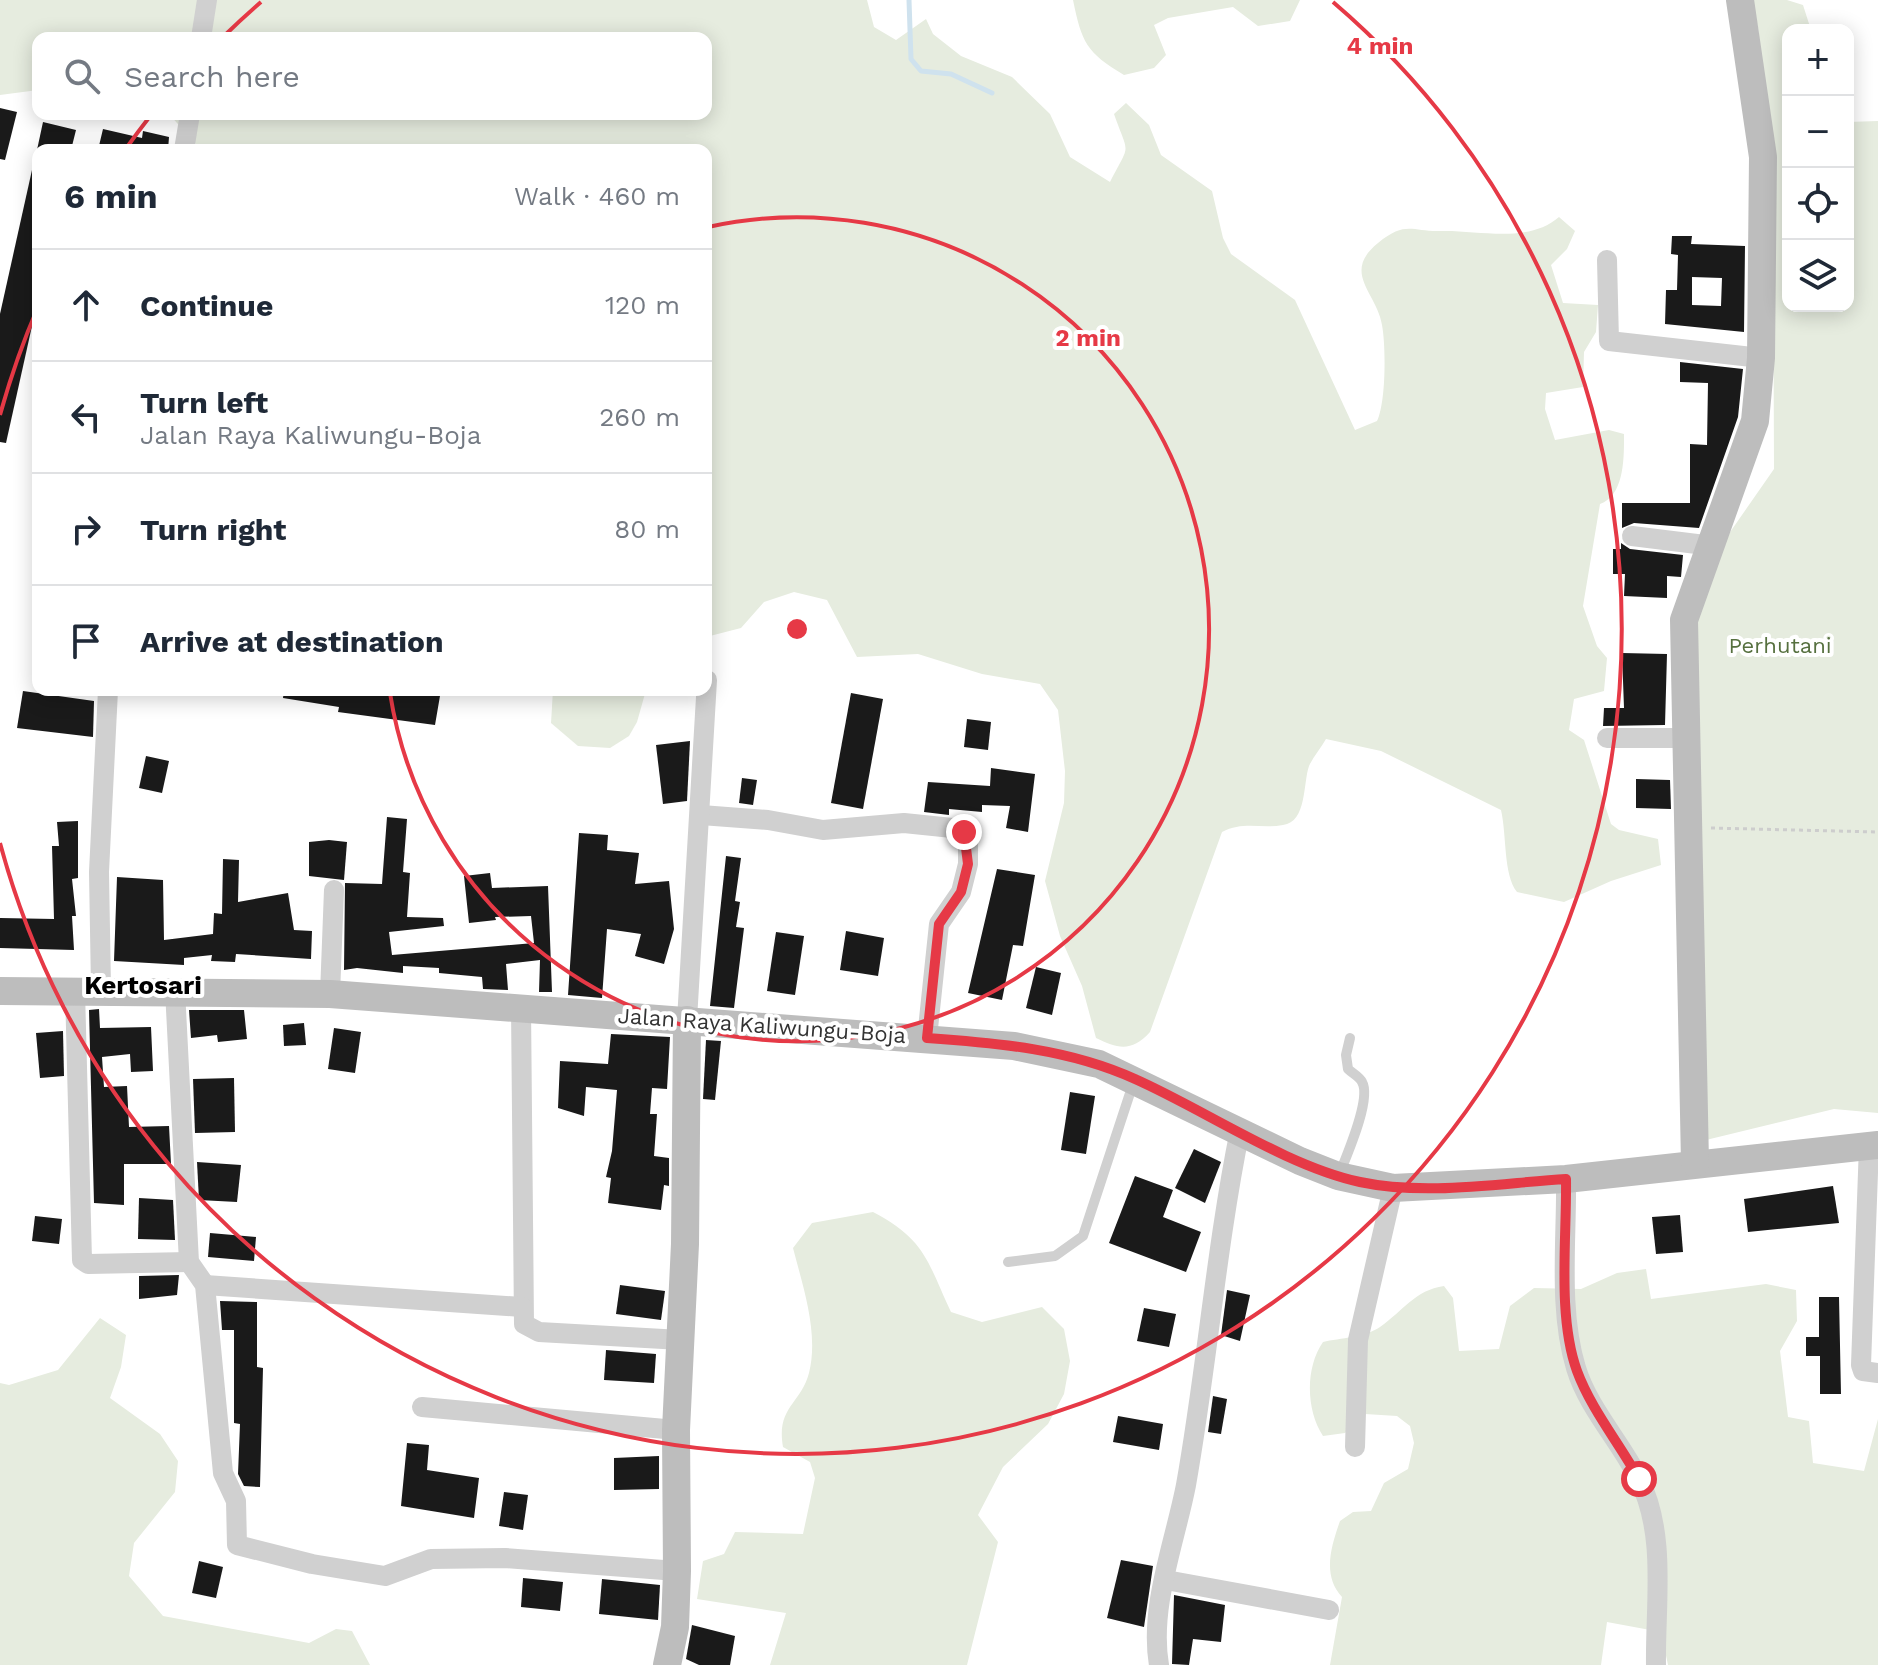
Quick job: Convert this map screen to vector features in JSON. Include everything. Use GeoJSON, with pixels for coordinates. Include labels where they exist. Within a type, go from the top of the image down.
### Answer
{"type":"FeatureCollection","features":[{"type":"Feature","properties":{"kind":"main road"},"geometry":{"type":"LineString","coordinates":[[1695,1163],[1684,620],[1713,546],[1755,421],[1761,358],[1763,157],[1740,0]]}},
{"type":"Feature","properties":{"kind":"main road","name":"Jalan Raya Kaliwungu-Boja"},"geometry":{"type":"LineString","coordinates":[[0,991],[175,990],[330,994],[927,1038],[1067,1055],[1134,1078],[1338,1176],[1393,1188],[1566,1179],[1873,1145]]}},
{"type":"Feature","properties":{"kind":"main road"},"geometry":{"type":"LineString","coordinates":[[667,1665],[675,1627],[677,1571],[676,1430],[681,1340],[687,1020]]}},
{"type":"Feature","properties":{"kind":"street"},"geometry":{"type":"LineString","coordinates":[[202,32],[207,0]]}},
{"type":"Feature","properties":{"kind":"street"},"geometry":{"type":"LineString","coordinates":[[185,144],[189,120]]}},
{"type":"Feature","properties":{"kind":"street"},"geometry":{"type":"LineString","coordinates":[[1607,260],[1606,337],[1613,344],[1761,358]]}},
{"type":"Feature","properties":{"kind":"street"},"geometry":{"type":"LineString","coordinates":[[1632,536],[1713,546]]}},
{"type":"Feature","properties":{"kind":"street"},"geometry":{"type":"LineString","coordinates":[[108,696],[99,872],[88,990],[82,1260],[88,1264],[189,1262]]}},
{"type":"Feature","properties":{"kind":"street"},"geometry":{"type":"LineString","coordinates":[[687,1020],[706,696]]}},
{"type":"Feature","properties":{"kind":"street"},"geometry":{"type":"LineString","coordinates":[[1607,738],[1684,738]]}},
{"type":"Feature","properties":{"kind":"street"},"geometry":{"type":"LineString","coordinates":[[701,815],[768,820],[823,830],[904,823],[962,829],[968,846],[968,864],[961,892],[939,924],[927,1038]]}},
{"type":"Feature","properties":{"kind":"street"},"geometry":{"type":"LineString","coordinates":[[330,994],[334,890]]}},
{"type":"Feature","properties":{"kind":"street"},"geometry":{"type":"LineString","coordinates":[[175,990],[189,1262],[205,1285],[223,1473],[236,1501],[236,1541],[240,1547],[385,1576],[431,1559],[505,1558],[677,1571]]}},
{"type":"Feature","properties":{"kind":"street"},"geometry":{"type":"LineString","coordinates":[[521,1007],[524,1324],[533,1331],[681,1340]]}},
{"type":"Feature","properties":{"kind":"street"},"geometry":{"type":"LineString","coordinates":[[1159,1665],[1158,1631],[1194,1436],[1222,1218],[1240,1130]]}},
{"type":"Feature","properties":{"kind":"street"},"geometry":{"type":"LineString","coordinates":[[1873,1145],[1861,1365],[1863,1371],[1878,1373]]}},
{"type":"Feature","properties":{"kind":"street"},"geometry":{"type":"LineString","coordinates":[[1566,1179],[1567,1321],[1571,1348],[1583,1386],[1639,1479],[1652,1513],[1656,1538],[1656,1665]]}},
{"type":"Feature","properties":{"kind":"street"},"geometry":{"type":"LineString","coordinates":[[1355,1447],[1358,1340],[1393,1188]]}},
{"type":"Feature","properties":{"kind":"street"},"geometry":{"type":"LineString","coordinates":[[205,1285],[522,1307]]}},
{"type":"Feature","properties":{"kind":"street"},"geometry":{"type":"LineString","coordinates":[[422,1407],[676,1430]]}},
{"type":"Feature","properties":{"kind":"street"},"geometry":{"type":"LineString","coordinates":[[1166,1580],[1329,1610]]}},
{"type":"Feature","properties":{"kind":"lane"},"geometry":{"type":"LineString","coordinates":[[1338,1176],[1357,1128],[1364,1087],[1362,1081],[1348,1069],[1346,1055],[1350,1038]]}},
{"type":"Feature","properties":{"kind":"lane"},"geometry":{"type":"LineString","coordinates":[[1008,1262],[1055,1256],[1083,1236],[1134,1078]]}},
{"type":"Feature","properties":{"kind":"path"},"geometry":{"type":"LineString","coordinates":[[1687,828],[1878,832]]}},
{"type":"Feature","properties":{"kind":"green space"},"geometry":{"type":"Polygon","coordinates":[[[0,0],[867,0],[874,27],[896,40],[926,19],[933,34],[961,56],[1012,77],[1050,114],[1070,157],[1110,182],[1126,149],[1114,114],[1126,103],[1149,125],[1161,155],[1212,191],[1223,238],[1231,254],[1295,300],[1355,430],[1377,421],[1384,388],[1382,325],[1362,274],[1362,264],[1367,254],[1388,236],[1403,229],[1518,233],[1547,225],[1559,217],[1575,231],[1567,249],[1551,265],[1563,303],[1598,305],[1596,332],[1584,352],[1583,387],[1546,393],[1545,409],[1555,440],[1609,430],[1624,434],[1619,484],[1600,504],[1583,606],[1597,646],[1607,658],[1604,691],[1574,699],[1569,730],[1584,740],[1611,824],[1619,830],[1658,839],[1661,865],[1611,881],[1564,902],[1517,892],[1507,865],[1501,810],[1381,751],[1326,739],[1309,766],[1303,801],[1291,822],[1275,826],[1237,827],[1222,832],[1150,1032],[1131,1046],[1111,1045],[1096,1038],[1082,986],[1060,936],[1045,881],[1064,803],[1065,771],[1058,710],[1040,684],[982,674],[918,654],[857,657],[827,600],[794,592],[764,602],[741,628],[712,635],[712,144],[196,144],[174,120],[712,120],[712,32],[32,32],[32,91],[0,95],[0,0]]]}},
{"type":"Feature","properties":{"kind":"green space"},"geometry":{"type":"Polygon","coordinates":[[[1073,0],[1300,0],[1290,21],[1258,26],[1233,7],[1168,18],[1154,25],[1166,55],[1154,68],[1124,75],[1101,60],[1088,45],[1079,27],[1073,0]]]}},
{"type":"Feature","properties":{"kind":"green space","name":"Perhutani"},"geometry":{"type":"Polygon","coordinates":[[[1750,0],[1787,0],[1803,5],[1809,24],[1782,24],[1782,312],[1854,312],[1854,122],[1878,121],[1878,1113],[1834,1109],[1706,1140],[1680,604],[1774,469],[1773,188],[1758,27],[1750,0]]]}},
{"type":"Feature","properties":{"kind":"green space"},"geometry":{"type":"Polygon","coordinates":[[[553,696],[644,696],[637,722],[629,736],[610,748],[578,746],[551,723],[553,696]]]}},
{"type":"Feature","properties":{"kind":"green space"},"geometry":{"type":"Polygon","coordinates":[[[873,1212],[915,1242],[930,1265],[951,1312],[982,1322],[1042,1307],[1064,1329],[1070,1361],[1064,1394],[1048,1424],[1003,1467],[978,1515],[998,1542],[967,1665],[770,1665],[786,1613],[697,1599],[703,1561],[724,1554],[735,1532],[803,1534],[815,1478],[810,1462],[783,1447],[782,1434],[786,1414],[805,1383],[812,1358],[811,1326],[793,1248],[812,1223],[873,1212]]]}},
{"type":"Feature","properties":{"kind":"green space"},"geometry":{"type":"Polygon","coordinates":[[[1646,1269],[1651,1299],[1766,1284],[1796,1290],[1797,1321],[1780,1351],[1788,1417],[1809,1421],[1813,1463],[1864,1471],[1878,1419],[1878,1665],[1668,1665],[1661,1632],[1607,1622],[1601,1665],[1330,1665],[1342,1597],[1332,1580],[1330,1560],[1340,1521],[1353,1512],[1371,1511],[1384,1483],[1408,1469],[1414,1443],[1410,1426],[1397,1416],[1365,1414],[1345,1433],[1323,1436],[1313,1414],[1310,1389],[1313,1364],[1323,1342],[1374,1330],[1417,1297],[1444,1286],[1453,1298],[1459,1351],[1499,1349],[1510,1306],[1534,1288],[1581,1289],[1617,1273],[1646,1269]]]}},
{"type":"Feature","properties":{"kind":"green space"},"geometry":{"type":"Polygon","coordinates":[[[100,1318],[126,1335],[121,1367],[110,1398],[160,1434],[178,1461],[175,1492],[134,1543],[129,1576],[163,1616],[309,1643],[336,1629],[352,1631],[370,1665],[0,1665],[0,1383],[9,1385],[58,1370],[100,1318]]]}},
{"type":"Feature","properties":{"kind":"building"},"geometry":{"type":"Polygon","coordinates":[[[0,108],[17,112],[5,160],[0,159],[0,108]]]}},
{"type":"Feature","properties":{"kind":"building"},"geometry":{"type":"Polygon","coordinates":[[[43,122],[76,130],[72,144],[38,144],[43,122]]]}},
{"type":"Feature","properties":{"kind":"building"},"geometry":{"type":"Polygon","coordinates":[[[103,129],[142,138],[143,131],[169,137],[168,144],[99,144],[103,129]]]}},
{"type":"Feature","properties":{"kind":"building"},"geometry":{"type":"Polygon","coordinates":[[[32,170],[32,326],[6,443],[0,442],[0,314],[32,170]]]}},
{"type":"Feature","properties":{"kind":"building"},"geometry":{"type":"Polygon","coordinates":[[[1672,236],[1692,236],[1691,244],[1745,246],[1744,332],[1665,324],[1666,290],[1677,290],[1678,255],[1671,254],[1672,236]],[[1692,277],[1692,305],[1721,306],[1722,278],[1692,277]]]}},
{"type":"Feature","properties":{"kind":"building"},"geometry":{"type":"Polygon","coordinates":[[[1680,362],[1743,369],[1738,417],[1699,528],[1634,523],[1622,528],[1622,503],[1690,503],[1690,444],[1707,445],[1708,383],[1680,382],[1680,362]]]}},
{"type":"Feature","properties":{"kind":"building"},"geometry":{"type":"Polygon","coordinates":[[[1621,543],[1630,549],[1683,555],[1681,577],[1667,576],[1667,598],[1624,596],[1625,574],[1613,574],[1613,549],[1621,549],[1621,543]]]}},
{"type":"Feature","properties":{"kind":"building"},"geometry":{"type":"Polygon","coordinates":[[[1622,653],[1667,654],[1665,725],[1603,726],[1604,708],[1624,708],[1622,653]]]}},
{"type":"Feature","properties":{"kind":"building"},"geometry":{"type":"Polygon","coordinates":[[[23,691],[32,692],[32,696],[94,701],[93,737],[17,728],[23,691]]]}},
{"type":"Feature","properties":{"kind":"building"},"geometry":{"type":"Polygon","coordinates":[[[851,693],[883,699],[863,809],[831,803],[851,693]]]}},
{"type":"Feature","properties":{"kind":"building"},"geometry":{"type":"Polygon","coordinates":[[[440,696],[435,725],[338,712],[339,707],[283,698],[440,696]]]}},
{"type":"Feature","properties":{"kind":"building"},"geometry":{"type":"Polygon","coordinates":[[[967,719],[991,722],[988,750],[964,747],[967,719]]]}},
{"type":"Feature","properties":{"kind":"building"},"geometry":{"type":"Polygon","coordinates":[[[690,741],[687,801],[663,804],[656,745],[690,741]]]}},
{"type":"Feature","properties":{"kind":"building"},"geometry":{"type":"Polygon","coordinates":[[[146,756],[169,761],[162,793],[139,788],[146,756]]]}},
{"type":"Feature","properties":{"kind":"building"},"geometry":{"type":"Polygon","coordinates":[[[991,768],[1035,774],[1028,832],[1006,828],[1010,806],[982,805],[982,812],[949,809],[949,815],[924,812],[928,782],[990,786],[991,768]]]}},
{"type":"Feature","properties":{"kind":"building"},"geometry":{"type":"Polygon","coordinates":[[[742,778],[757,780],[753,805],[739,803],[742,778]]]}},
{"type":"Feature","properties":{"kind":"building"},"geometry":{"type":"Polygon","coordinates":[[[1636,779],[1670,780],[1671,809],[1636,808],[1636,779]]]}},
{"type":"Feature","properties":{"kind":"building"},"geometry":{"type":"Polygon","coordinates":[[[387,817],[407,819],[403,872],[410,873],[407,917],[443,918],[444,926],[389,932],[392,955],[534,943],[531,916],[495,917],[496,920],[469,923],[464,876],[490,873],[492,888],[548,886],[552,992],[539,992],[540,960],[506,964],[508,990],[483,989],[482,977],[439,973],[439,968],[403,966],[403,973],[357,968],[344,970],[345,883],[382,884],[387,817]]]}},
{"type":"Feature","properties":{"kind":"building"},"geometry":{"type":"Polygon","coordinates":[[[78,821],[78,878],[72,879],[76,916],[72,916],[74,950],[0,948],[0,918],[54,919],[52,846],[59,846],[57,822],[78,821]]]}},
{"type":"Feature","properties":{"kind":"building"},"geometry":{"type":"Polygon","coordinates":[[[579,833],[608,835],[607,850],[639,853],[635,884],[669,881],[674,929],[664,964],[635,956],[641,934],[607,929],[602,998],[568,995],[579,833]]]}},
{"type":"Feature","properties":{"kind":"building"},"geometry":{"type":"Polygon","coordinates":[[[309,842],[347,842],[344,880],[309,876],[309,842]]]}},
{"type":"Feature","properties":{"kind":"building"},"geometry":{"type":"Polygon","coordinates":[[[726,856],[741,858],[735,901],[740,902],[736,927],[744,928],[734,1008],[710,1006],[726,856]]]}},
{"type":"Feature","properties":{"kind":"building"},"geometry":{"type":"Polygon","coordinates":[[[223,859],[239,860],[238,902],[288,893],[294,930],[312,931],[311,959],[236,954],[235,962],[211,961],[212,955],[184,958],[184,965],[114,961],[117,877],[163,880],[164,940],[213,934],[214,913],[222,914],[223,859]]]}},
{"type":"Feature","properties":{"kind":"building"},"geometry":{"type":"Polygon","coordinates":[[[997,869],[1035,875],[1023,946],[1013,945],[1002,1000],[968,993],[997,869]]]}},
{"type":"Feature","properties":{"kind":"building"},"geometry":{"type":"Polygon","coordinates":[[[846,931],[884,938],[878,976],[840,970],[846,931]]]}},
{"type":"Feature","properties":{"kind":"building"},"geometry":{"type":"Polygon","coordinates":[[[776,932],[804,936],[795,995],[767,991],[776,932]]]}},
{"type":"Feature","properties":{"kind":"building"},"geometry":{"type":"Polygon","coordinates":[[[1036,967],[1061,973],[1052,1015],[1026,1008],[1036,967]]]}},
{"type":"Feature","properties":{"kind":"building"},"geometry":{"type":"Polygon","coordinates":[[[99,1009],[100,1028],[151,1027],[153,1071],[131,1072],[130,1054],[102,1057],[104,1087],[127,1086],[129,1127],[169,1126],[171,1164],[124,1164],[124,1205],[94,1203],[89,1010],[99,1009]]]}},
{"type":"Feature","properties":{"kind":"building"},"geometry":{"type":"Polygon","coordinates":[[[189,1010],[244,1010],[247,1039],[218,1042],[217,1035],[191,1038],[189,1010]]]}},
{"type":"Feature","properties":{"kind":"building"},"geometry":{"type":"Polygon","coordinates":[[[304,1023],[306,1045],[284,1046],[283,1025],[304,1023]]]}},
{"type":"Feature","properties":{"kind":"building"},"geometry":{"type":"Polygon","coordinates":[[[334,1028],[361,1032],[355,1073],[328,1069],[334,1028]]]}},
{"type":"Feature","properties":{"kind":"building"},"geometry":{"type":"Polygon","coordinates":[[[63,1031],[64,1076],[40,1078],[36,1033],[63,1031]]]}},
{"type":"Feature","properties":{"kind":"building"},"geometry":{"type":"Polygon","coordinates":[[[611,1034],[670,1037],[667,1089],[652,1088],[650,1114],[657,1114],[654,1156],[669,1158],[669,1186],[664,1185],[661,1210],[608,1203],[611,1178],[606,1177],[612,1151],[617,1090],[586,1087],[584,1116],[558,1108],[560,1061],[608,1064],[611,1034]]]}},
{"type":"Feature","properties":{"kind":"building"},"geometry":{"type":"Polygon","coordinates":[[[706,1040],[721,1041],[715,1100],[703,1099],[706,1040]]]}},
{"type":"Feature","properties":{"kind":"building"},"geometry":{"type":"Polygon","coordinates":[[[234,1078],[235,1132],[195,1133],[193,1079],[234,1078]]]}},
{"type":"Feature","properties":{"kind":"building"},"geometry":{"type":"Polygon","coordinates":[[[1070,1092],[1095,1096],[1086,1154],[1061,1150],[1070,1092]]]}},
{"type":"Feature","properties":{"kind":"building"},"geometry":{"type":"Polygon","coordinates":[[[1194,1149],[1221,1162],[1205,1203],[1175,1188],[1194,1149]]]}},
{"type":"Feature","properties":{"kind":"building"},"geometry":{"type":"Polygon","coordinates":[[[197,1162],[241,1165],[237,1202],[199,1200],[197,1162]]]}},
{"type":"Feature","properties":{"kind":"building"},"geometry":{"type":"Polygon","coordinates":[[[1135,1176],[1173,1190],[1163,1217],[1201,1232],[1186,1272],[1109,1243],[1135,1176]]]}},
{"type":"Feature","properties":{"kind":"building"},"geometry":{"type":"Polygon","coordinates":[[[1833,1186],[1839,1223],[1748,1232],[1744,1199],[1833,1186]]]}},
{"type":"Feature","properties":{"kind":"building"},"geometry":{"type":"Polygon","coordinates":[[[139,1198],[173,1200],[175,1240],[138,1239],[139,1198]]]}},
{"type":"Feature","properties":{"kind":"building"},"geometry":{"type":"Polygon","coordinates":[[[1680,1215],[1683,1252],[1656,1254],[1652,1217],[1680,1215]]]}},
{"type":"Feature","properties":{"kind":"building"},"geometry":{"type":"Polygon","coordinates":[[[35,1216],[62,1219],[59,1244],[32,1241],[35,1216]]]}},
{"type":"Feature","properties":{"kind":"building"},"geometry":{"type":"Polygon","coordinates":[[[210,1233],[256,1237],[254,1261],[208,1257],[210,1233]]]}},
{"type":"Feature","properties":{"kind":"building"},"geometry":{"type":"Polygon","coordinates":[[[179,1275],[177,1295],[139,1299],[139,1276],[179,1275]]]}},
{"type":"Feature","properties":{"kind":"building"},"geometry":{"type":"Polygon","coordinates":[[[620,1285],[665,1291],[661,1320],[616,1314],[620,1285]]]}},
{"type":"Feature","properties":{"kind":"building"},"geometry":{"type":"Polygon","coordinates":[[[1227,1290],[1250,1295],[1240,1341],[1221,1335],[1227,1290]]]}},
{"type":"Feature","properties":{"kind":"building"},"geometry":{"type":"Polygon","coordinates":[[[1819,1297],[1839,1297],[1841,1394],[1820,1394],[1820,1356],[1806,1356],[1806,1337],[1819,1337],[1819,1297]]]}},
{"type":"Feature","properties":{"kind":"building"},"geometry":{"type":"Polygon","coordinates":[[[220,1301],[257,1302],[257,1367],[263,1368],[260,1487],[244,1486],[238,1474],[240,1424],[234,1423],[234,1330],[222,1330],[220,1301]]]}},
{"type":"Feature","properties":{"kind":"building"},"geometry":{"type":"Polygon","coordinates":[[[1144,1308],[1176,1314],[1169,1347],[1137,1341],[1144,1308]]]}},
{"type":"Feature","properties":{"kind":"building"},"geometry":{"type":"Polygon","coordinates":[[[606,1350],[656,1354],[654,1383],[604,1380],[606,1350]]]}},
{"type":"Feature","properties":{"kind":"building"},"geometry":{"type":"Polygon","coordinates":[[[1213,1396],[1227,1399],[1221,1434],[1208,1432],[1213,1396]]]}},
{"type":"Feature","properties":{"kind":"building"},"geometry":{"type":"Polygon","coordinates":[[[1118,1416],[1163,1424],[1159,1450],[1113,1442],[1118,1416]]]}},
{"type":"Feature","properties":{"kind":"building"},"geometry":{"type":"Polygon","coordinates":[[[407,1443],[429,1445],[427,1470],[479,1478],[474,1518],[401,1506],[407,1443]]]}},
{"type":"Feature","properties":{"kind":"building"},"geometry":{"type":"Polygon","coordinates":[[[659,1456],[659,1489],[614,1490],[614,1458],[659,1456]]]}},
{"type":"Feature","properties":{"kind":"building"},"geometry":{"type":"Polygon","coordinates":[[[504,1492],[528,1495],[523,1530],[499,1526],[504,1492]]]}},
{"type":"Feature","properties":{"kind":"building"},"geometry":{"type":"Polygon","coordinates":[[[1121,1560],[1153,1566],[1144,1627],[1107,1618],[1121,1560]]]}},
{"type":"Feature","properties":{"kind":"building"},"geometry":{"type":"Polygon","coordinates":[[[199,1561],[223,1567],[216,1598],[192,1593],[199,1561]]]}},
{"type":"Feature","properties":{"kind":"building"},"geometry":{"type":"Polygon","coordinates":[[[523,1578],[563,1582],[560,1611],[521,1607],[523,1578]]]}},
{"type":"Feature","properties":{"kind":"building"},"geometry":{"type":"Polygon","coordinates":[[[602,1579],[660,1585],[658,1620],[599,1614],[602,1579]]]}},
{"type":"Feature","properties":{"kind":"building"},"geometry":{"type":"Polygon","coordinates":[[[1174,1595],[1225,1605],[1221,1642],[1193,1639],[1189,1665],[1172,1664],[1174,1595]]]}},
{"type":"Feature","properties":{"kind":"building"},"geometry":{"type":"Polygon","coordinates":[[[692,1625],[735,1636],[730,1665],[699,1665],[686,1659],[692,1625]]]}},
{"type":"Feature","properties":{"kind":"waterway"},"geometry":{"type":"LineString","coordinates":[[909,0],[911,59],[921,71],[951,74],[992,93]]}},
{"type":"Feature","properties":{"kind":"district","name":"Kertosari"},"geometry":{"type":"Point","coordinates":[143,985]}},
{"type":"Feature","properties":{"kind":"route"},"geometry":{"type":"LineString","coordinates":[[964,832],[968,864],[961,892],[939,924],[927,1038],[1014,1046],[1099,1064],[1134,1078],[1300,1161],[1361,1182],[1393,1188],[1566,1179],[1567,1321],[1571,1348],[1583,1386],[1639,1479]]}}]}
